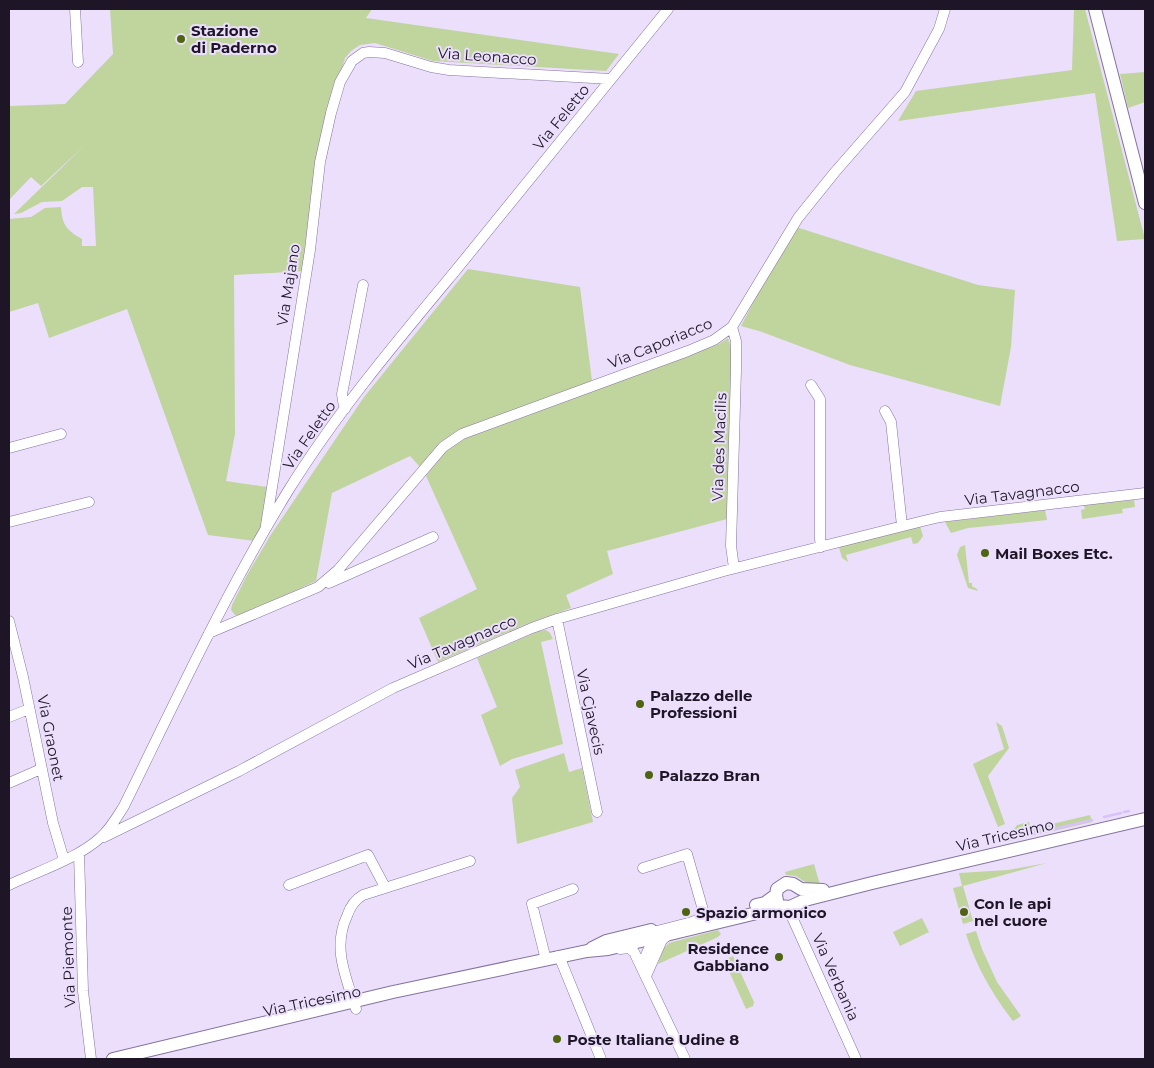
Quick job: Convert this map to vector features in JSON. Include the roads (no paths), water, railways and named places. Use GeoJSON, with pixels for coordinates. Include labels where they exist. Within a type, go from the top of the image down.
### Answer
{"type":"FeatureCollection","features":[{"type":"Feature","properties":{"kind":"main road"},"geometry":{"type":"LineString","coordinates":[[1095,9],[1145,203]]}},
{"type":"Feature","properties":{"kind":"main road","name":"Via Tricesimo"},"geometry":{"type":"LineString","coordinates":[[113,1059],[355,1005],[410,989],[653,938],[754,914],[786,903],[1145,818]]}},
{"type":"Feature","properties":{"kind":"main road","name":"Via Tricesimo"},"geometry":{"type":"LineString","coordinates":[[786,903],[777,889],[784,884],[793,884],[798,888],[819,890],[872,883]]}},
{"type":"Feature","properties":{"kind":"main road"},"geometry":{"type":"LineString","coordinates":[[786,903],[800,894],[798,888]]}},
{"type":"Feature","properties":{"kind":"main road","name":"Via Tricesimo"},"geometry":{"type":"LineString","coordinates":[[593,951],[606,941],[705,916],[759,905],[786,903]]}},
{"type":"Feature","properties":{"kind":"street"},"geometry":{"type":"LineString","coordinates":[[75,9],[78,62]]}},
{"type":"Feature","properties":{"kind":"street","name":"Via Feletto"},"geometry":{"type":"LineString","coordinates":[[9,885],[79,852],[100,838],[114,822],[124,806],[209,633],[289,490],[373,372],[668,9]]}},
{"type":"Feature","properties":{"kind":"street","name":"Via Caporiacco"},"geometry":{"type":"LineString","coordinates":[[318,587],[338,570],[451,440],[486,424],[688,351],[714,340],[732,327],[798,218],[835,172],[905,92],[938,29],[945,9]]}},
{"type":"Feature","properties":{"kind":"street","name":"Via Leonacco"},"geometry":{"type":"LineString","coordinates":[[363,53],[376,52],[449,70],[610,79]]}},
{"type":"Feature","properties":{"kind":"street","name":"Via Majano"},"geometry":{"type":"LineString","coordinates":[[265,531],[310,250],[325,137],[344,75],[352,61],[363,53]]}},
{"type":"Feature","properties":{"kind":"street"},"geometry":{"type":"LineString","coordinates":[[345,409],[342,394],[363,285]]}},
{"type":"Feature","properties":{"kind":"street","name":"Via des Macilis"},"geometry":{"type":"LineString","coordinates":[[732,327],[736,342],[731,546],[734,568]]}},
{"type":"Feature","properties":{"kind":"street"},"geometry":{"type":"LineString","coordinates":[[810,385],[820,399],[821,547]]}},
{"type":"Feature","properties":{"kind":"street"},"geometry":{"type":"LineString","coordinates":[[885,411],[891,422],[902,526]]}},
{"type":"Feature","properties":{"kind":"street"},"geometry":{"type":"LineString","coordinates":[[9,448],[61,434]]}},
{"type":"Feature","properties":{"kind":"street","name":"Via Tavagnacco"},"geometry":{"type":"LineString","coordinates":[[100,838],[239,771],[393,688],[512,636],[557,619],[734,568],[940,517],[1145,493]]}},
{"type":"Feature","properties":{"kind":"street"},"geometry":{"type":"LineString","coordinates":[[9,522],[89,502]]}},
{"type":"Feature","properties":{"kind":"street","name":"Via Caporiacco"},"geometry":{"type":"LineString","coordinates":[[209,633],[433,537]]}},
{"type":"Feature","properties":{"kind":"street","name":"Via Cjavecis"},"geometry":{"type":"LineString","coordinates":[[557,619],[597,812]]}},
{"type":"Feature","properties":{"kind":"street","name":"Via Graonet"},"geometry":{"type":"LineString","coordinates":[[9,621],[11,643],[29,708],[53,823],[64,860]]}},
{"type":"Feature","properties":{"kind":"street"},"geometry":{"type":"LineString","coordinates":[[9,717],[29,708]]}},
{"type":"Feature","properties":{"kind":"street"},"geometry":{"type":"LineString","coordinates":[[9,783],[41,769]]}},
{"type":"Feature","properties":{"kind":"street"},"geometry":{"type":"LineString","coordinates":[[124,806],[128,816],[137,821]]}},
{"type":"Feature","properties":{"kind":"street","name":"Via Piemonte"},"geometry":{"type":"LineString","coordinates":[[79,852],[83,991],[91,1059]]}},
{"type":"Feature","properties":{"kind":"street"},"geometry":{"type":"LineString","coordinates":[[643,868],[687,854],[705,916]]}},
{"type":"Feature","properties":{"kind":"street"},"geometry":{"type":"LineString","coordinates":[[289,886],[368,855],[385,887]]}},
{"type":"Feature","properties":{"kind":"street"},"geometry":{"type":"LineString","coordinates":[[355,1005],[340,952],[341,931],[350,908],[356,900],[363,895],[385,887],[470,861]]}},
{"type":"Feature","properties":{"kind":"street"},"geometry":{"type":"LineString","coordinates":[[546,960],[532,904],[573,889]]}},
{"type":"Feature","properties":{"kind":"street","name":"Via Verbania"},"geometry":{"type":"LineString","coordinates":[[786,903],[856,1059]]}},
{"type":"Feature","properties":{"kind":"street","name":"Via Tricesimo"},"geometry":{"type":"LineString","coordinates":[[653,938],[659,930],[692,922],[705,916]]}},
{"type":"Feature","properties":{"kind":"street"},"geometry":{"type":"LineString","coordinates":[[644,971],[662,940],[668,934]]}},
{"type":"Feature","properties":{"kind":"street"},"geometry":{"type":"LineString","coordinates":[[644,971],[653,938]]}},
{"type":"Feature","properties":{"kind":"street"},"geometry":{"type":"LineString","coordinates":[[593,951],[610,952],[629,948],[634,952],[685,1059]]}},
{"type":"Feature","properties":{"kind":"street"},"geometry":{"type":"LineString","coordinates":[[560,956],[601,1059]]}},
{"type":"Feature","properties":{"kind":"waterway"},"geometry":{"type":"LineString","coordinates":[[1124,812],[1129,811]]}},
{"type":"Feature","properties":{"kind":"waterway"},"geometry":{"type":"LineString","coordinates":[[1104,817],[1121,813]]}},
{"type":"Feature","properties":{"kind":"waterway"},"geometry":{"type":"LineString","coordinates":[[1006,840],[1092,820]]}},
{"type":"Feature","properties":{"kind":"place","name":"Stazione di Paderno"},"geometry":{"type":"Point","coordinates":[181,39]}},
{"type":"Feature","properties":{"kind":"place","name":"Mail Boxes Etc."},"geometry":{"type":"Point","coordinates":[985,553]}},
{"type":"Feature","properties":{"kind":"place","name":"Palazzo delle Professioni"},"geometry":{"type":"Point","coordinates":[640,704]}},
{"type":"Feature","properties":{"kind":"place","name":"Palazzo Bran"},"geometry":{"type":"Point","coordinates":[649,775]}},
{"type":"Feature","properties":{"kind":"place","name":"Spazio armonico"},"geometry":{"type":"Point","coordinates":[686,912]}},
{"type":"Feature","properties":{"kind":"place","name":"Con le api nel cuore"},"geometry":{"type":"Point","coordinates":[964,912]}},
{"type":"Feature","properties":{"kind":"place","name":"Residence Gabbiano"},"geometry":{"type":"Point","coordinates":[779,957]}},
{"type":"Feature","properties":{"kind":"place","name":"Poste Italiane Udine 8"},"geometry":{"type":"Point","coordinates":[557,1039]}}]}
